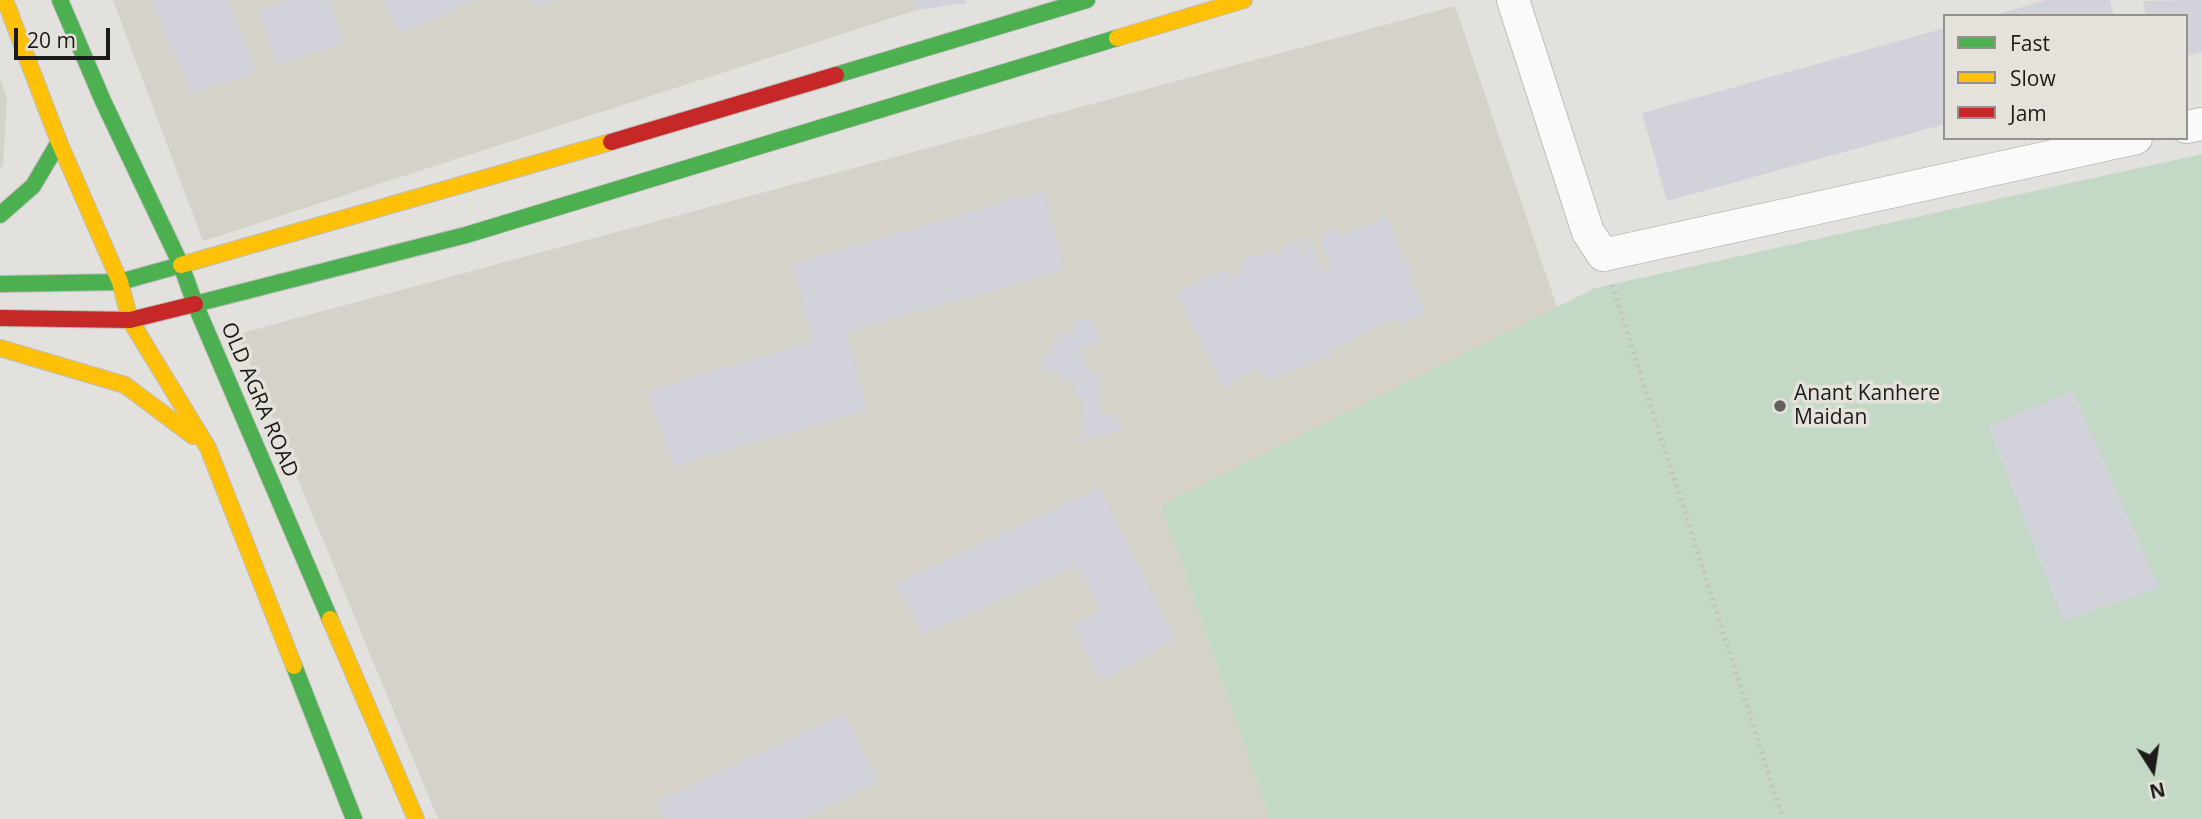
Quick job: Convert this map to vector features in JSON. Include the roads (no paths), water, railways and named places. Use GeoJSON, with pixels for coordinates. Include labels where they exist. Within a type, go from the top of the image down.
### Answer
{"type":"FeatureCollection","features":[{"type":"Feature","properties":{"kind":"main road"},"geometry":{"type":"LineString","coordinates":[[5,0],[59,142],[120,282],[130,320],[208,448],[354,819]]}},
{"type":"Feature","properties":{"kind":"main road","name":"OLD AGRA ROAD"},"geometry":{"type":"LineString","coordinates":[[60,0],[78,47],[181,265],[195,304],[416,819]]}},
{"type":"Feature","properties":{"kind":"main road"},"geometry":{"type":"LineString","coordinates":[[0,284],[120,282],[438,193],[1046,6],[1087,0]]}},
{"type":"Feature","properties":{"kind":"main road"},"geometry":{"type":"LineString","coordinates":[[0,318],[130,320],[466,235],[1244,0]]}},
{"type":"Feature","properties":{"kind":"main road"},"geometry":{"type":"LineString","coordinates":[[0,215],[33,186],[59,142]]}},
{"type":"Feature","properties":{"kind":"main road"},"geometry":{"type":"LineString","coordinates":[[0,348],[125,385],[208,448]]}},
{"type":"Feature","properties":{"kind":"street"},"geometry":{"type":"LineString","coordinates":[[1513,0],[1588,232],[1602,255],[2127,140]]}},
{"type":"Feature","properties":{"kind":"street"},"geometry":{"type":"LineString","coordinates":[[1046,6],[1062,55]]}},
{"type":"Feature","properties":{"kind":"place","name":"Anant Kanhere Maidan"},"geometry":{"type":"Point","coordinates":[1780,406]}}]}
